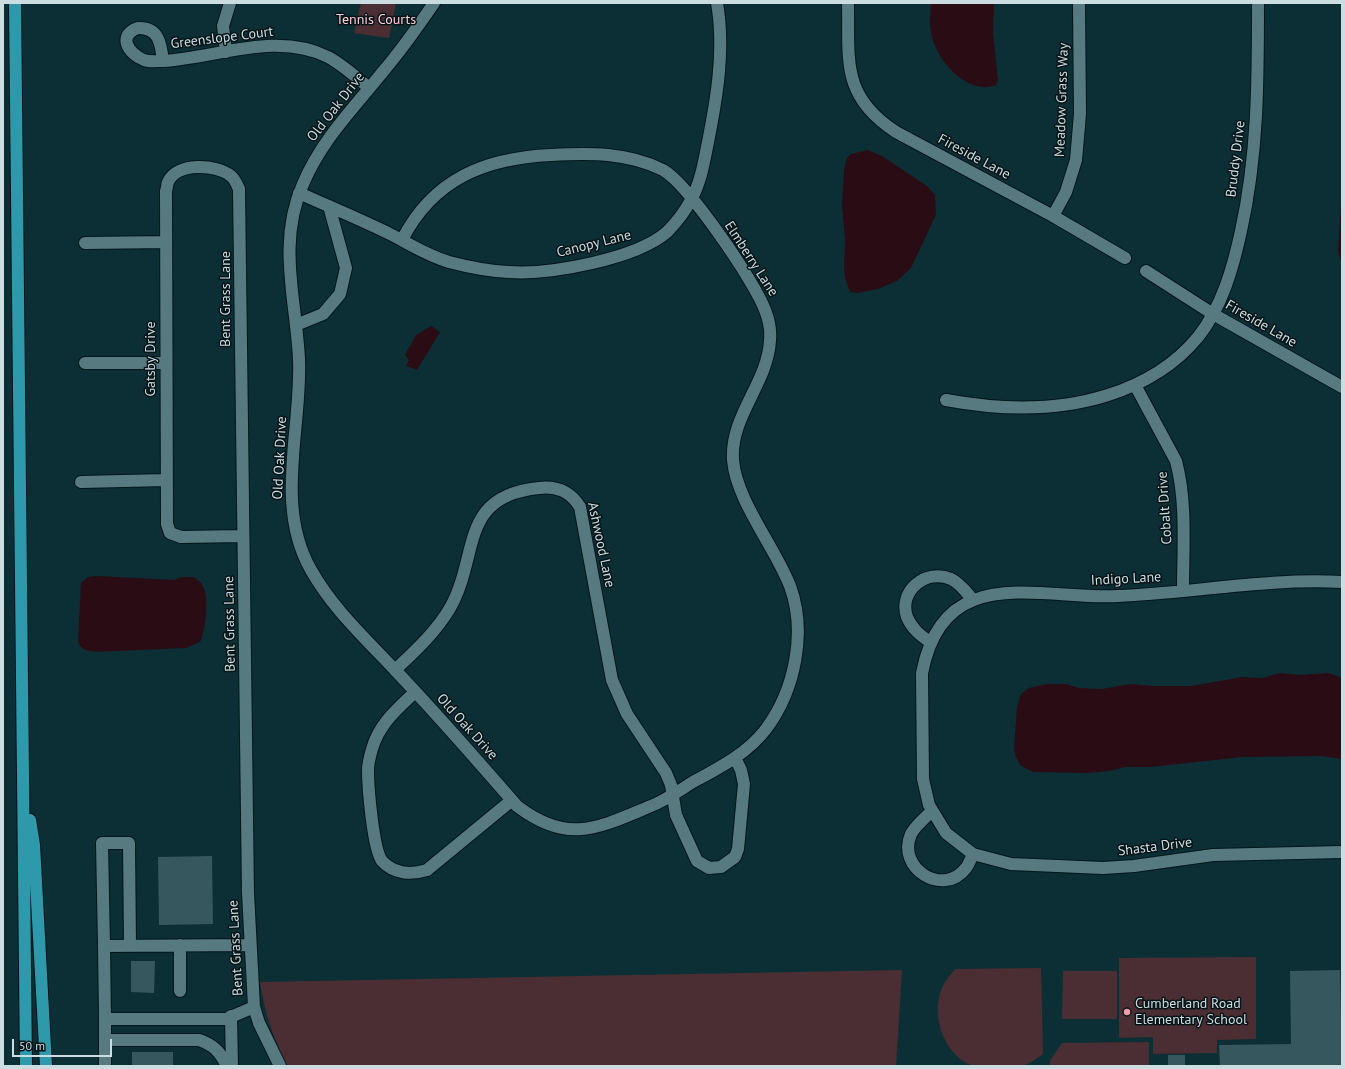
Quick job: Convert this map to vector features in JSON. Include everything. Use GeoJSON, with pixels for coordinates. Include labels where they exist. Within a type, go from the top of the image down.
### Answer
{"type":"FeatureCollection","features":[{"type":"Feature","properties":{"kind":"highway"},"geometry":{"type":"LineString","coordinates":[[15,3],[26,1066]]}},
{"type":"Feature","properties":{"kind":"highway"},"geometry":{"type":"LineString","coordinates":[[24,787],[34,845],[46,1066]]}},
{"type":"Feature","properties":{"kind":"street"},"geometry":{"type":"LineString","coordinates":[[226,52],[223,26],[230,3]]}},
{"type":"Feature","properties":{"kind":"street","name":"Old Oak Drive"},"geometry":{"type":"LineString","coordinates":[[434,3],[411,37],[329,136],[299,192],[293,210],[289,271],[299,360],[291,494],[294,520],[300,544],[311,569],[338,610],[395,670],[512,800],[532,818],[555,828],[571,830],[588,829],[654,805],[735,758]]}},
{"type":"Feature","properties":{"kind":"street","name":"Canopy Lane"},"geometry":{"type":"LineString","coordinates":[[299,192],[402,240],[431,257],[486,269],[509,272],[525,272],[576,266],[627,254],[648,245],[666,232],[685,211],[692,199],[703,168],[716,105],[720,55],[717,3]]}},
{"type":"Feature","properties":{"kind":"street","name":"Fireside Lane"},"geometry":{"type":"LineString","coordinates":[[848,3],[850,72],[868,109],[880,121],[896,132],[1053,216],[1125,258]]}},
{"type":"Feature","properties":{"kind":"street","name":"Meadow Grass Way"},"geometry":{"type":"LineString","coordinates":[[1053,216],[1066,192],[1076,160],[1080,114],[1079,3]]}},
{"type":"Feature","properties":{"kind":"street","name":"Bruddy Drive"},"geometry":{"type":"LineString","coordinates":[[946,400],[999,408],[1045,407],[1080,402],[1101,397],[1135,385],[1163,369],[1182,353],[1199,335],[1218,306],[1232,268],[1248,196],[1256,129],[1258,3]]}},
{"type":"Feature","properties":{"kind":"street","name":"Greenslope Court"},"geometry":{"type":"LineString","coordinates":[[163,61],[180,60],[260,46],[286,46],[306,49],[327,56],[345,67],[369,88]]}},
{"type":"Feature","properties":{"kind":"street","name":"Elmberry Lane"},"geometry":{"type":"LineString","coordinates":[[402,240],[421,209],[455,181],[488,164],[509,159],[581,154],[602,154],[626,157],[665,171],[677,181],[692,199],[756,290],[770,324],[770,340],[767,359],[741,417],[735,439],[733,456],[738,485],[790,587],[796,615],[798,640],[792,673],[780,706],[765,731],[735,758]]}},
{"type":"Feature","properties":{"kind":"street","name":"Gatsby Drive"},"geometry":{"type":"LineString","coordinates":[[232,176],[218,168],[195,166],[175,174],[168,182],[166,191],[167,524],[170,533],[181,537],[242,536]]}},
{"type":"Feature","properties":{"kind":"street","name":"Bent Grass Lane"},"geometry":{"type":"LineString","coordinates":[[232,176],[239,189],[240,216],[242,536],[250,945],[254,1006],[259,1023],[280,1066]]}},
{"type":"Feature","properties":{"kind":"street"},"geometry":{"type":"LineString","coordinates":[[296,325],[323,314],[340,294],[346,268],[329,206]]}},
{"type":"Feature","properties":{"kind":"street"},"geometry":{"type":"LineString","coordinates":[[86,243],[166,242]]}},
{"type":"Feature","properties":{"kind":"street","name":"Fireside Lane"},"geometry":{"type":"LineString","coordinates":[[1146,271],[1213,314],[1342,387]]}},
{"type":"Feature","properties":{"kind":"street"},"geometry":{"type":"LineString","coordinates":[[85,363],[166,363]]}},
{"type":"Feature","properties":{"kind":"street","name":"Cobalt Drive"},"geometry":{"type":"LineString","coordinates":[[1135,385],[1176,461],[1178,469],[1182,496],[1183,591]]}},
{"type":"Feature","properties":{"kind":"street"},"geometry":{"type":"LineString","coordinates":[[81,482],[166,480]]}},
{"type":"Feature","properties":{"kind":"street","name":"Ashwood Lane"},"geometry":{"type":"LineString","coordinates":[[395,670],[428,637],[449,609],[457,594],[473,534],[480,518],[502,497],[532,489],[548,487],[558,489],[569,493],[580,507],[612,680],[627,714],[666,773],[671,785],[676,815],[697,861],[709,868],[721,867],[728,863],[738,849],[744,784],[741,770],[735,758]]}},
{"type":"Feature","properties":{"kind":"street"},"geometry":{"type":"LineString","coordinates":[[930,642],[916,631],[908,617],[906,602],[912,587],[926,577],[942,576],[952,579],[973,600]]}},
{"type":"Feature","properties":{"kind":"street","name":"Indigo Lane"},"geometry":{"type":"LineString","coordinates":[[930,642],[937,629],[945,620],[973,600],[1002,592],[1118,596],[1286,581],[1342,582]]}},
{"type":"Feature","properties":{"kind":"street","name":"Shasta Drive"},"geometry":{"type":"LineString","coordinates":[[930,642],[922,673],[923,779],[932,811],[946,833],[973,854],[1011,864],[1103,868],[1134,866],[1213,855],[1342,852]]}},
{"type":"Feature","properties":{"kind":"street"},"geometry":{"type":"LineString","coordinates":[[415,692],[389,716],[379,732],[370,756],[368,768],[369,792],[376,844],[381,860],[389,867],[407,874],[416,874],[427,870],[512,800]]}},
{"type":"Feature","properties":{"kind":"street"},"geometry":{"type":"LineString","coordinates":[[932,811],[916,826],[909,843],[911,861],[917,870],[931,879],[945,880],[966,868],[973,854]]}},
{"type":"Feature","properties":{"kind":"street"},"geometry":{"type":"LineString","coordinates":[[105,1066],[102,843],[129,843],[130,945]]}},
{"type":"Feature","properties":{"kind":"street"},"geometry":{"type":"LineString","coordinates":[[180,945],[180,991]]}},
{"type":"Feature","properties":{"kind":"street"},"geometry":{"type":"LineString","coordinates":[[104,946],[250,945]]}},
{"type":"Feature","properties":{"kind":"street"},"geometry":{"type":"LineString","coordinates":[[105,1018],[226,1018],[254,1006]]}},
{"type":"Feature","properties":{"kind":"street"},"geometry":{"type":"LineString","coordinates":[[231,1016],[232,1066]]}},
{"type":"Feature","properties":{"kind":"street"},"geometry":{"type":"LineString","coordinates":[[105,1040],[199,1040],[211,1044],[220,1053],[227,1066]]}},
{"type":"Feature","properties":{"kind":"green space","name":"Tennis Courts"},"geometry":{"type":"Polygon","coordinates":[[[361,3],[396,3],[389,38],[354,33],[361,3]]]}},
{"type":"Feature","properties":{"kind":"green space"},"geometry":{"type":"Polygon","coordinates":[[[1256,957],[1256,1039],[1217,1040],[1217,1053],[1153,1054],[1153,1037],[1119,1038],[1119,958],[1256,957]]]}},
{"type":"Feature","properties":{"kind":"green space"},"geometry":{"type":"Polygon","coordinates":[[[1041,968],[1043,1054],[1022,1066],[976,1066],[970,1065],[960,1059],[952,1051],[946,1041],[938,1018],[940,995],[944,984],[955,969],[1041,968]]]}},
{"type":"Feature","properties":{"kind":"green space"},"geometry":{"type":"Polygon","coordinates":[[[902,970],[896,1066],[287,1066],[270,1025],[264,1005],[260,982],[902,970]]]}},
{"type":"Feature","properties":{"kind":"green space"},"geometry":{"type":"Polygon","coordinates":[[[1063,971],[1117,971],[1117,1019],[1062,1019],[1063,971]]]}},
{"type":"Feature","properties":{"kind":"green space"},"geometry":{"type":"Polygon","coordinates":[[[1149,1042],[1149,1066],[1049,1066],[1051,1059],[1062,1043],[1149,1042]]]}},
{"type":"Feature","properties":{"kind":"shaded area"},"geometry":{"type":"Polygon","coordinates":[[[931,3],[994,3],[993,33],[998,80],[996,85],[985,87],[975,86],[965,81],[948,66],[935,47],[932,37],[930,24],[931,3]]]}},
{"type":"Feature","properties":{"kind":"shaded area"},"geometry":{"type":"Polygon","coordinates":[[[868,150],[882,156],[927,186],[935,195],[936,215],[911,268],[897,281],[878,289],[858,293],[850,292],[845,278],[845,239],[842,205],[844,169],[847,158],[851,154],[868,150]]]}},
{"type":"Feature","properties":{"kind":"shaded area"},"geometry":{"type":"Polygon","coordinates":[[[1342,188],[1342,264],[1338,251],[1342,188]]]}},
{"type":"Feature","properties":{"kind":"shaded area"},"geometry":{"type":"Polygon","coordinates":[[[431,326],[440,332],[417,370],[406,366],[409,360],[405,355],[416,335],[431,326]]]}},
{"type":"Feature","properties":{"kind":"shaded area"},"geometry":{"type":"Polygon","coordinates":[[[98,576],[175,580],[181,577],[194,577],[202,585],[206,598],[204,630],[200,642],[186,648],[96,652],[82,648],[78,641],[81,583],[88,577],[98,576]]]}},
{"type":"Feature","properties":{"kind":"shaded area"},"geometry":{"type":"Polygon","coordinates":[[[1279,673],[1301,675],[1329,673],[1342,678],[1342,759],[1321,756],[1243,757],[1150,767],[1125,767],[1110,771],[1088,773],[1033,772],[1020,765],[1016,757],[1014,749],[1017,706],[1021,694],[1029,688],[1047,684],[1067,684],[1079,688],[1102,689],[1130,684],[1154,686],[1191,686],[1242,677],[1263,678],[1279,673]]]}},
{"type":"Feature","properties":{"kind":"building"},"geometry":{"type":"Polygon","coordinates":[[[212,856],[213,924],[159,925],[158,857],[212,856]]]}},
{"type":"Feature","properties":{"kind":"building"},"geometry":{"type":"Polygon","coordinates":[[[131,961],[155,961],[154,993],[131,992],[131,961]]]}},
{"type":"Feature","properties":{"kind":"building","name":"Cumberland Road Elementary School"},"geometry":{"type":"Polygon","coordinates":[[[1340,970],[1342,1066],[1220,1066],[1219,1045],[1291,1044],[1290,971],[1340,970]]]}},
{"type":"Feature","properties":{"kind":"building"},"geometry":{"type":"Polygon","coordinates":[[[132,1052],[173,1052],[173,1066],[132,1066],[132,1052]]]}},
{"type":"Feature","properties":{"kind":"building"},"geometry":{"type":"Polygon","coordinates":[[[1168,1055],[1185,1055],[1185,1066],[1168,1066],[1168,1055]]]}},
{"type":"Feature","properties":{"kind":"place","name":"Cumberland Road Elementary School"},"geometry":{"type":"Point","coordinates":[1127,1012]}}]}
